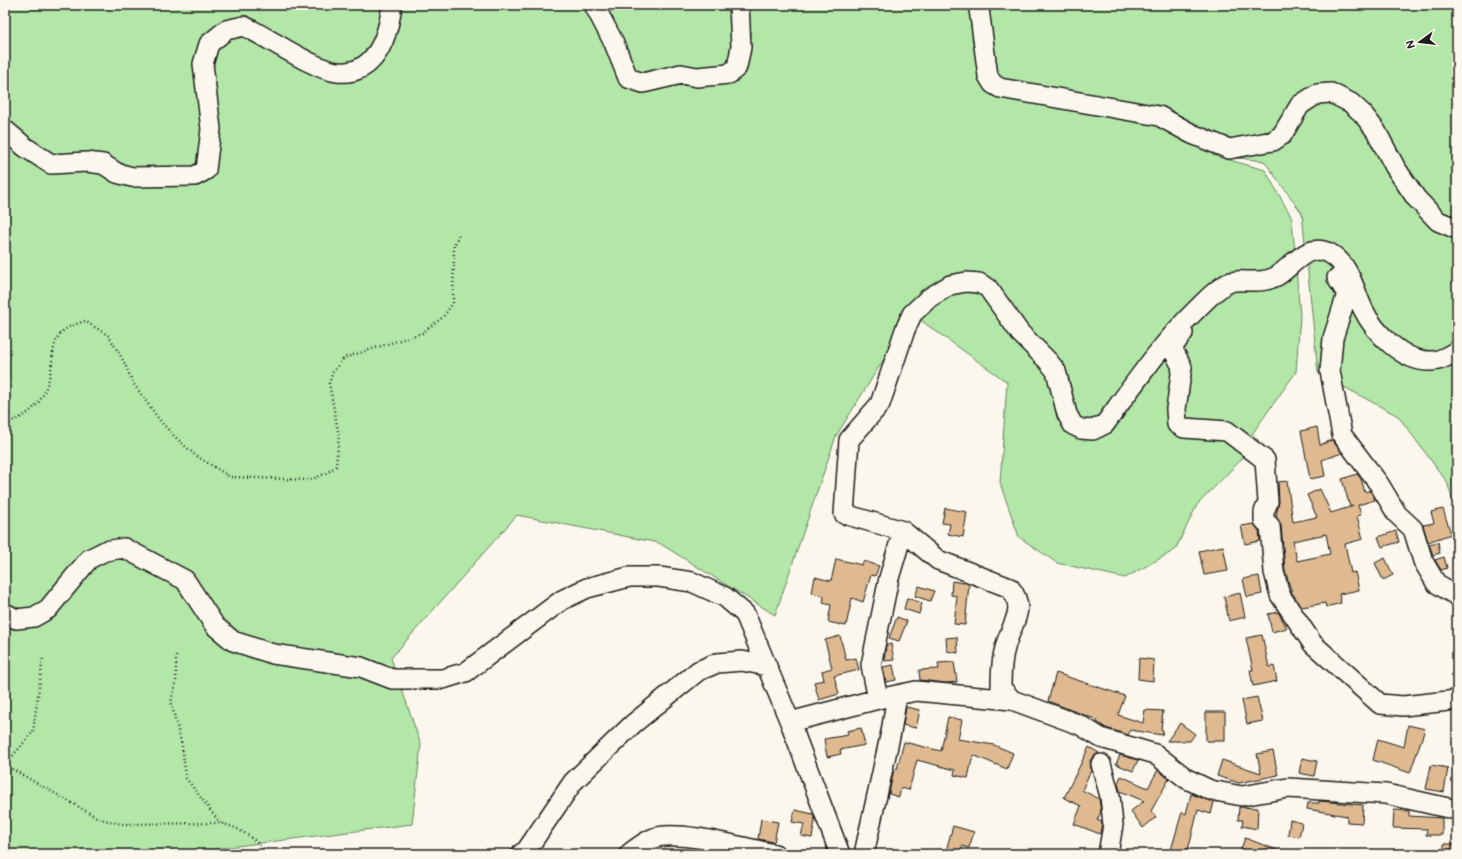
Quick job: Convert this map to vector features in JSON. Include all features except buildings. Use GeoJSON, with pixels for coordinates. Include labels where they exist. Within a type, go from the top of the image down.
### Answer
{"type":"FeatureCollection","features":[{"type":"Feature","properties":{"kind":"street"},"geometry":{"type":"LineString","coordinates":[[5,130],[25,147],[51,164],[87,162],[103,164],[117,173],[132,177],[195,176],[206,170],[211,129],[203,64],[209,44],[226,30],[244,26],[319,67],[336,72],[351,72],[370,63],[383,45],[390,23],[392,5]]}},
{"type":"Feature","properties":{"kind":"street"},"geometry":{"type":"LineString","coordinates":[[594,5],[614,44],[628,78],[643,83],[681,74],[697,77],[729,74],[737,67],[741,47],[739,5]]}},
{"type":"Feature","properties":{"kind":"street"},"geometry":{"type":"LineString","coordinates":[[981,5],[979,9],[988,76],[996,86],[1000,88],[1160,116],[1192,134],[1229,149],[1273,141],[1282,135],[1300,105],[1317,94],[1331,93],[1351,103],[1372,125],[1416,198],[1438,221],[1457,229]]}},
{"type":"Feature","properties":{"kind":"street"},"geometry":{"type":"LineString","coordinates":[[1012,700],[1001,688],[1005,647],[1019,607],[1017,596],[1010,588],[938,560],[903,531],[844,514],[850,440],[880,404],[905,330],[912,314],[929,298],[950,284],[966,282],[979,283],[988,288],[1020,333],[1056,371],[1067,414],[1073,425],[1093,430],[1105,424],[1157,353],[1185,320],[1215,291],[1229,282],[1261,282],[1278,276],[1304,254],[1318,251],[1329,253],[1342,264],[1374,329],[1402,352],[1432,361],[1443,359],[1457,351]]}},
{"type":"Feature","properties":{"kind":"street"},"geometry":{"type":"LineString","coordinates":[[1329,253],[1332,270],[1347,294],[1333,338],[1330,371],[1342,434],[1379,484],[1397,514],[1413,529],[1423,561],[1436,583],[1457,596]]}},
{"type":"Feature","properties":{"kind":"street"},"geometry":{"type":"LineString","coordinates":[[1201,305],[1172,348],[1182,367],[1176,409],[1177,424],[1184,428],[1227,431],[1264,460],[1268,502],[1264,512],[1264,520],[1270,526],[1274,572],[1280,595],[1313,644],[1380,704],[1404,706],[1457,700]]}},
{"type":"Feature","properties":{"kind":"street"},"geometry":{"type":"LineString","coordinates":[[878,699],[871,665],[889,578],[903,531]]}},
{"type":"Feature","properties":{"kind":"street"},"geometry":{"type":"LineString","coordinates":[[5,613],[16,619],[34,617],[48,609],[89,560],[105,550],[124,548],[185,580],[215,626],[233,641],[273,654],[361,667],[392,679],[443,679],[466,672],[562,600],[587,588],[629,577],[659,577],[692,582],[725,597],[745,614],[790,722],[840,854]]}},
{"type":"Feature","properties":{"kind":"street"},"geometry":{"type":"LineString","coordinates":[[528,853],[573,782],[633,724],[698,671],[717,663],[742,661],[767,666]]}},
{"type":"Feature","properties":{"kind":"street"},"geometry":{"type":"LineString","coordinates":[[790,722],[878,699],[916,691],[1012,700],[1080,726],[1101,738],[1155,754],[1187,779],[1210,790],[1242,796],[1288,788],[1386,794],[1457,810]]}},
{"type":"Feature","properties":{"kind":"street"},"geometry":{"type":"LineString","coordinates":[[864,854],[891,732],[897,695]]}},
{"type":"Feature","properties":{"kind":"street"},"geometry":{"type":"LineString","coordinates":[[1101,764],[1110,796],[1113,825],[1108,854]]}},
{"type":"Feature","properties":{"kind":"street"},"geometry":{"type":"LineString","coordinates":[[636,852],[656,837],[681,835],[775,854]]}},
{"type":"Feature","properties":{"kind":"path"},"geometry":{"type":"LineString","coordinates":[[5,423],[18,420],[32,411],[41,401],[52,369],[54,349],[60,334],[67,328],[85,321],[109,336],[124,362],[133,383],[161,422],[174,436],[195,455],[230,477],[310,480],[327,473],[336,466],[338,436],[330,383],[333,372],[344,358],[422,333],[443,317],[453,303],[454,246],[459,234]]}},
{"type":"Feature","properties":{"kind":"path"},"geometry":{"type":"LineString","coordinates":[[176,656],[176,682],[171,702],[182,746],[186,778],[203,798],[220,823]]}},
{"type":"Feature","properties":{"kind":"path"},"geometry":{"type":"LineString","coordinates":[[43,658],[33,732],[5,765],[100,819],[122,824],[220,823],[235,827],[250,837],[268,854]]}},
{"type":"Feature","properties":{"kind":"green space"},"geometry":{"type":"Polygon","coordinates":[[[5,5],[1457,5],[1457,514],[1447,482],[1398,416],[1318,373],[1302,213],[1264,161],[1212,155],[1265,170],[1292,218],[1300,316],[1296,372],[1252,434],[1259,441],[1197,505],[1175,550],[1125,578],[1057,563],[1019,537],[1000,483],[1007,382],[912,314],[836,436],[775,615],[659,543],[517,515],[391,658],[421,745],[412,824],[173,854],[5,854],[5,5]]]}}]}
